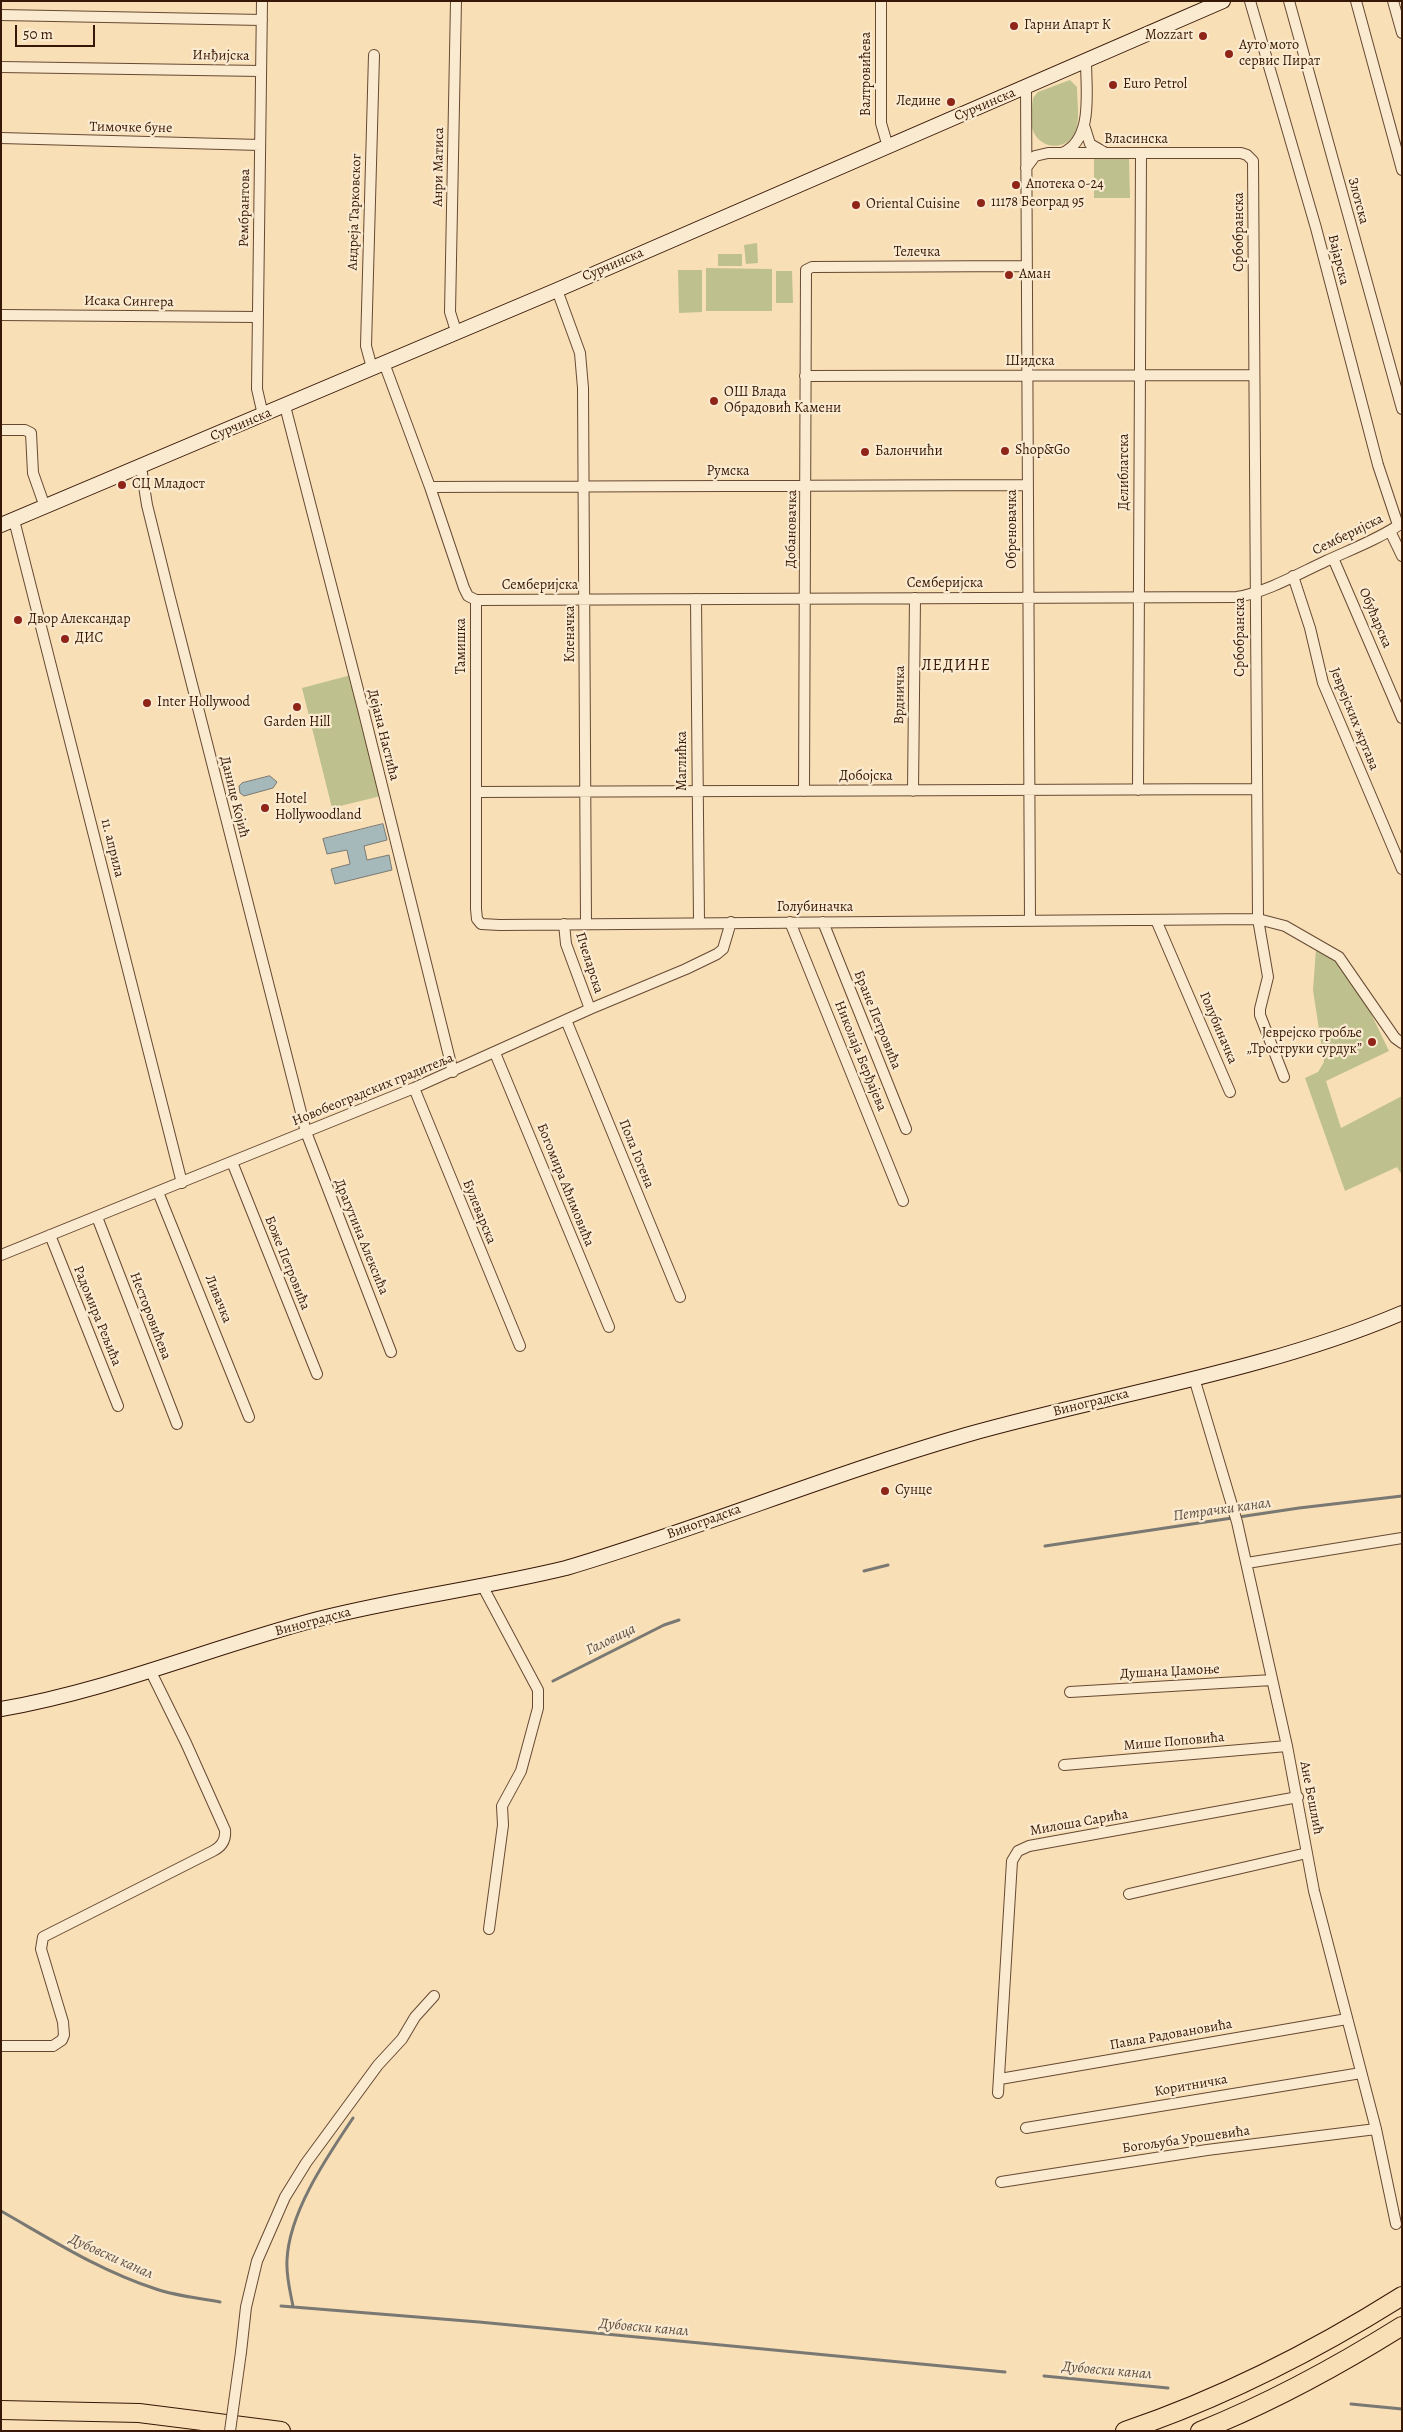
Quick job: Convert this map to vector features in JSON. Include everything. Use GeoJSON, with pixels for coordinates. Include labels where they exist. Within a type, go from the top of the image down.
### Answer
{"type":"FeatureCollection","features":[{"type":"Feature","properties":{"kind":"highway"},"geometry":{"type":"LineString","coordinates":[[1125,2431],[1206,2401],[1262,2376],[1321,2345],[1402,2296]]}},
{"type":"Feature","properties":{"kind":"highway"},"geometry":{"type":"LineString","coordinates":[[1200,2431],[1227,2420],[1330,2369],[1402,2326]]}},
{"type":"Feature","properties":{"kind":"highway"},"geometry":{"type":"LineString","coordinates":[[1,2410],[139,2413],[281,2431]]}},
{"type":"Feature","properties":{"kind":"street","name":"Рембрантова"},"geometry":{"type":"LineString","coordinates":[[262,1],[257,389],[263,415]]}},
{"type":"Feature","properties":{"kind":"street","name":"Анри Матиса"},"geometry":{"type":"LineString","coordinates":[[456,1],[450,312],[456,332]]}},
{"type":"Feature","properties":{"kind":"street","name":"Валтровићева"},"geometry":{"type":"LineString","coordinates":[[881,1],[881,123],[888,147]]}},
{"type":"Feature","properties":{"kind":"street","name":"Сурчинска"},"geometry":{"type":"LineString","coordinates":[[8,522],[557,290],[1223,1]]}},
{"type":"Feature","properties":{"kind":"street","name":"Вајарска"},"geometry":{"type":"LineString","coordinates":[[1250,1],[1316,228],[1378,465],[1397,526],[1402,556]]}},
{"type":"Feature","properties":{"kind":"street","name":"Злотска"},"geometry":{"type":"LineString","coordinates":[[1288,1],[1402,409]]}},
{"type":"Feature","properties":{"kind":"street"},"geometry":{"type":"LineString","coordinates":[[1356,1],[1402,170]]}},
{"type":"Feature","properties":{"kind":"street"},"geometry":{"type":"LineString","coordinates":[[1393,1],[1402,33]]}},
{"type":"Feature","properties":{"kind":"street"},"geometry":{"type":"LineString","coordinates":[[1,15],[262,20]]}},
{"type":"Feature","properties":{"kind":"street","name":"Андреја Тарковског"},"geometry":{"type":"LineString","coordinates":[[374,55],[366,346],[378,365]]}},
{"type":"Feature","properties":{"kind":"street"},"geometry":{"type":"LineString","coordinates":[[1062,153],[1078,142],[1084,127],[1086,61]]}},
{"type":"Feature","properties":{"kind":"street","name":"Инђијска"},"geometry":{"type":"LineString","coordinates":[[1,67],[261,71]]}},
{"type":"Feature","properties":{"kind":"street","name":"Обреновачка"},"geometry":{"type":"LineString","coordinates":[[1026,87],[1030,920]]}},
{"type":"Feature","properties":{"kind":"street"},"geometry":{"type":"LineString","coordinates":[[1084,127],[1090,144],[1107,153]]}},
{"type":"Feature","properties":{"kind":"street","name":"Тимочке буне"},"geometry":{"type":"LineString","coordinates":[[1,138],[260,145]]}},
{"type":"Feature","properties":{"kind":"street"},"geometry":{"type":"LineString","coordinates":[[1026,138],[1038,148],[1048,153]]}},
{"type":"Feature","properties":{"kind":"street"},"geometry":{"type":"LineString","coordinates":[[1026,168],[1035,156],[1048,153]]}},
{"type":"Feature","properties":{"kind":"street","name":"Власинска"},"geometry":{"type":"LineString","coordinates":[[1048,153],[1241,154],[1251,158]]}},
{"type":"Feature","properties":{"kind":"street","name":"Делиблатска"},"geometry":{"type":"LineString","coordinates":[[1138,790],[1141,154]]}},
{"type":"Feature","properties":{"kind":"street","name":"Србобранска"},"geometry":{"type":"LineString","coordinates":[[1251,158],[1254,166],[1258,919],[1268,977],[1260,1015],[1284,1077]]}},
{"type":"Feature","properties":{"kind":"street","name":"Телечка"},"geometry":{"type":"LineString","coordinates":[[807,268],[1026,266]]}},
{"type":"Feature","properties":{"kind":"street","name":"Добановачка"},"geometry":{"type":"LineString","coordinates":[[804,791],[805,276],[807,268]]}},
{"type":"Feature","properties":{"kind":"street","name":"Кленачка"},"geometry":{"type":"LineString","coordinates":[[557,290],[577,344],[582,365],[586,923]]}},
{"type":"Feature","properties":{"kind":"street","name":"Исака Сингера"},"geometry":{"type":"LineString","coordinates":[[1,315],[257,317]]}},
{"type":"Feature","properties":{"kind":"street","name":"Тамишка"},"geometry":{"type":"LineString","coordinates":[[378,365],[430,487],[464,588],[468,596],[476,600],[477,919]]}},
{"type":"Feature","properties":{"kind":"street","name":"Шидска"},"geometry":{"type":"LineString","coordinates":[[805,376],[1254,375]]}},
{"type":"Feature","properties":{"kind":"street","name":"Дејана Настића"},"geometry":{"type":"LineString","coordinates":[[285,406],[363,709],[453,1072]]}},
{"type":"Feature","properties":{"kind":"street"},"geometry":{"type":"LineString","coordinates":[[1,430],[25,430],[31,433],[33,473],[45,507]]}},
{"type":"Feature","properties":{"kind":"street","name":"Данице Којић"},"geometry":{"type":"LineString","coordinates":[[141,467],[151,521],[169,594],[306,1132]]}},
{"type":"Feature","properties":{"kind":"street","name":"Румска"},"geometry":{"type":"LineString","coordinates":[[430,487],[1027,485]]}},
{"type":"Feature","properties":{"kind":"street","name":"11. априла"},"geometry":{"type":"LineString","coordinates":[[8,522],[182,1183]]}},
{"type":"Feature","properties":{"kind":"street","name":"Семберијска"},"geometry":{"type":"LineString","coordinates":[[476,600],[1237,597],[1255,592],[1293,576],[1397,526]]}},
{"type":"Feature","properties":{"kind":"street","name":"Обућарска"},"geometry":{"type":"LineString","coordinates":[[1333,558],[1402,718]]}},
{"type":"Feature","properties":{"kind":"street","name":"Јеврејских жртава"},"geometry":{"type":"LineString","coordinates":[[1293,576],[1310,628],[1323,683],[1402,869]]}},
{"type":"Feature","properties":{"kind":"street","name":"Врдничка"},"geometry":{"type":"LineString","coordinates":[[913,792],[915,598]]}},
{"type":"Feature","properties":{"kind":"street","name":"Маглићка"},"geometry":{"type":"LineString","coordinates":[[696,599],[699,922]]}},
{"type":"Feature","properties":{"kind":"street","name":"Добојска"},"geometry":{"type":"LineString","coordinates":[[476,792],[913,792],[1256,789]]}},
{"type":"Feature","properties":{"kind":"street","name":"Голубиначка"},"geometry":{"type":"LineString","coordinates":[[477,919],[481,924],[493,925],[1258,919]]}},
{"type":"Feature","properties":{"kind":"street"},"geometry":{"type":"LineString","coordinates":[[1258,919],[1285,926],[1339,957],[1395,1038],[1402,1043]]}},
{"type":"Feature","properties":{"kind":"street","name":"Голубиначка"},"geometry":{"type":"LineString","coordinates":[[1156,920],[1230,1092]]}},
{"type":"Feature","properties":{"kind":"street","name":"Новобеоградских градитеља"},"geometry":{"type":"LineString","coordinates":[[1,1255],[453,1072],[590,1009],[717,954],[723,949],[728,940],[731,922]]}},
{"type":"Feature","properties":{"kind":"street","name":"Николаја Берђајева"},"geometry":{"type":"LineString","coordinates":[[790,922],[903,1201]]}},
{"type":"Feature","properties":{"kind":"street","name":"Бране Петровића"},"geometry":{"type":"LineString","coordinates":[[823,922],[906,1129]]}},
{"type":"Feature","properties":{"kind":"street","name":"Пчеларска"},"geometry":{"type":"LineString","coordinates":[[564,924],[566,944],[590,1009]]}},
{"type":"Feature","properties":{"kind":"street","name":"Пола Гогена"},"geometry":{"type":"LineString","coordinates":[[566,1020],[680,1298]]}},
{"type":"Feature","properties":{"kind":"street","name":"Богомира Аћимовића"},"geometry":{"type":"LineString","coordinates":[[495,1053],[610,1327]]}},
{"type":"Feature","properties":{"kind":"street","name":"Булеварска"},"geometry":{"type":"LineString","coordinates":[[414,1088],[520,1346]]}},
{"type":"Feature","properties":{"kind":"street","name":"Драгутина Алексића"},"geometry":{"type":"LineString","coordinates":[[306,1132],[391,1352]]}},
{"type":"Feature","properties":{"kind":"street","name":"Боже Петровића"},"geometry":{"type":"LineString","coordinates":[[232,1162],[317,1374]]}},
{"type":"Feature","properties":{"kind":"street","name":"Ливачка"},"geometry":{"type":"LineString","coordinates":[[158,1192],[214,1326],[249,1417]]}},
{"type":"Feature","properties":{"kind":"street","name":"Несторовићева"},"geometry":{"type":"LineString","coordinates":[[97,1217],[177,1424]]}},
{"type":"Feature","properties":{"kind":"street","name":"Радомира Рељића"},"geometry":{"type":"LineString","coordinates":[[50,1235],[118,1406]]}},
{"type":"Feature","properties":{"kind":"street","name":"Виноградска"},"geometry":{"type":"LineString","coordinates":[[1,1709],[46,1700],[151,1672],[325,1618],[483,1587],[566,1568],[616,1553],[791,1492],[967,1435],[1194,1378],[1318,1344],[1402,1314]]}},
{"type":"Feature","properties":{"kind":"street","name":"Ане Бешлић"},"geometry":{"type":"LineString","coordinates":[[1194,1378],[1234,1510],[1247,1563],[1298,1797],[1314,1891],[1376,2129],[1396,2224]]}},
{"type":"Feature","properties":{"kind":"street"},"geometry":{"type":"LineString","coordinates":[[1247,1563],[1402,1538]]}},
{"type":"Feature","properties":{"kind":"street"},"geometry":{"type":"LineString","coordinates":[[483,1587],[538,1690],[538,1708],[521,1771],[502,1806],[503,1825],[489,1929]]}},
{"type":"Feature","properties":{"kind":"street"},"geometry":{"type":"LineString","coordinates":[[1,2046],[53,2046],[58,2044],[64,2035],[63,2022],[41,1949],[43,1937],[216,1850],[225,1838],[225,1830],[186,1743],[151,1672]]}},
{"type":"Feature","properties":{"kind":"street","name":"Душана Џамоње"},"geometry":{"type":"LineString","coordinates":[[1070,1692],[1272,1680]]}},
{"type":"Feature","properties":{"kind":"street","name":"Мише Поповића"},"geometry":{"type":"LineString","coordinates":[[1064,1765],[1287,1746]]}},
{"type":"Feature","properties":{"kind":"street","name":"Милоша Сарића"},"geometry":{"type":"LineString","coordinates":[[998,2093],[1012,1861],[1018,1850],[1029,1846],[1298,1797]]}},
{"type":"Feature","properties":{"kind":"street"},"geometry":{"type":"LineString","coordinates":[[1129,1894],[1307,1853]]}},
{"type":"Feature","properties":{"kind":"street"},"geometry":{"type":"LineString","coordinates":[[230,2431],[246,2307],[257,2261],[285,2197],[306,2163],[378,2065],[402,2039],[415,2017],[434,1996]]}},
{"type":"Feature","properties":{"kind":"street","name":"Павла Радовановића"},"geometry":{"type":"LineString","coordinates":[[1000,2078],[1347,2018]]}},
{"type":"Feature","properties":{"kind":"street","name":"Коритничка"},"geometry":{"type":"LineString","coordinates":[[1026,2128],[1361,2073]]}},
{"type":"Feature","properties":{"kind":"street","name":"Богољуба Урошевића"},"geometry":{"type":"LineString","coordinates":[[1001,2182],[1207,2150],[1376,2129]]}},
{"type":"Feature","properties":{"kind":"green space"},"geometry":{"type":"Polygon","coordinates":[[[1070,80],[1077,87],[1078,115],[1076,130],[1073,137],[1062,144],[1056,146],[1044,143],[1038,139],[1032,129],[1033,98],[1038,92],[1070,80]]]}},
{"type":"Feature","properties":{"kind":"green space"},"geometry":{"type":"Polygon","coordinates":[[[1094,159],[1129,159],[1130,198],[1094,198],[1094,159]]]}},
{"type":"Feature","properties":{"kind":"green space"},"geometry":{"type":"Polygon","coordinates":[[[757,243],[758,263],[746,264],[744,245],[757,243]]]}},
{"type":"Feature","properties":{"kind":"green space"},"geometry":{"type":"Polygon","coordinates":[[[718,254],[742,254],[742,266],[718,266],[718,254]]]}},
{"type":"Feature","properties":{"kind":"green space"},"geometry":{"type":"Polygon","coordinates":[[[706,268],[772,269],[772,311],[706,311],[706,268]]]}},
{"type":"Feature","properties":{"kind":"green space"},"geometry":{"type":"Polygon","coordinates":[[[678,270],[702,270],[702,312],[679,313],[678,270]]]}},
{"type":"Feature","properties":{"kind":"green space"},"geometry":{"type":"Polygon","coordinates":[[[776,271],[792,271],[793,303],[776,303],[776,271]]]}},
{"type":"Feature","properties":{"kind":"green space"},"geometry":{"type":"Polygon","coordinates":[[[351,675],[381,796],[332,808],[302,688],[351,675]]]}},
{"type":"Feature","properties":{"kind":"green space"},"geometry":{"type":"Polygon","coordinates":[[[1316,949],[1338,963],[1365,1001],[1389,1051],[1326,1081],[1341,1128],[1402,1096],[1402,1175],[1397,1167],[1345,1191],[1305,1078],[1318,1072],[1324,1062],[1313,990],[1316,949]]]}},
{"type":"Feature","properties":{"kind":"shaded area"},"geometry":{"type":"Polygon","coordinates":[[[270,776],[277,782],[273,788],[244,796],[240,793],[239,786],[242,783],[270,776]]]}},
{"type":"Feature","properties":{"kind":"shaded area"},"geometry":{"type":"Polygon","coordinates":[[[383,824],[387,840],[364,846],[367,860],[389,855],[392,870],[335,884],[331,869],[350,864],[347,850],[327,854],[323,839],[383,824]]]}},
{"type":"Feature","properties":{"kind":"waterway","name":"Петрачки канал"},"geometry":{"type":"LineString","coordinates":[[1045,1546],[1299,1508],[1402,1496]]}},
{"type":"Feature","properties":{"kind":"waterway","name":"Галовица"},"geometry":{"type":"LineString","coordinates":[[864,1571],[888,1565]]}},
{"type":"Feature","properties":{"kind":"waterway","name":"Галовица"},"geometry":{"type":"LineString","coordinates":[[553,1681],[664,1625],[679,1620]]}},
{"type":"Feature","properties":{"kind":"waterway"},"geometry":{"type":"LineString","coordinates":[[293,2306],[288,2283],[287,2260],[294,2223],[321,2167],[353,2118]]}},
{"type":"Feature","properties":{"kind":"waterway","name":"Дубовски канал"},"geometry":{"type":"LineString","coordinates":[[1,2211],[77,2254],[135,2282],[171,2293],[220,2302]]}},
{"type":"Feature","properties":{"kind":"waterway","name":"Дубовски канал"},"geometry":{"type":"LineString","coordinates":[[281,2306],[479,2322],[1005,2372]]}},
{"type":"Feature","properties":{"kind":"waterway","name":"Дубовски канал"},"geometry":{"type":"LineString","coordinates":[[1044,2376],[1168,2388]]}},
{"type":"Feature","properties":{"kind":"waterway","name":"Дубовски канал"},"geometry":{"type":"LineString","coordinates":[[1351,2404],[1402,2409]]}},
{"type":"Feature","properties":{"kind":"place","name":"Гарни Апарт К"},"geometry":{"type":"Point","coordinates":[1014,26]}},
{"type":"Feature","properties":{"kind":"place","name":"Mozzart"},"geometry":{"type":"Point","coordinates":[1203,36]}},
{"type":"Feature","properties":{"kind":"place","name":"Ауто мото сервис Пират"},"geometry":{"type":"Point","coordinates":[1229,54]}},
{"type":"Feature","properties":{"kind":"place","name":"Euro Petrol"},"geometry":{"type":"Point","coordinates":[1113,85]}},
{"type":"Feature","properties":{"kind":"place","name":"Ледине"},"geometry":{"type":"Point","coordinates":[951,102]}},
{"type":"Feature","properties":{"kind":"place","name":"Апотека 0-24"},"geometry":{"type":"Point","coordinates":[1016,185]}},
{"type":"Feature","properties":{"kind":"place","name":"11178 Београд 95"},"geometry":{"type":"Point","coordinates":[981,203]}},
{"type":"Feature","properties":{"kind":"place","name":"Oriental Cuisine"},"geometry":{"type":"Point","coordinates":[856,205]}},
{"type":"Feature","properties":{"kind":"place","name":"Аман"},"geometry":{"type":"Point","coordinates":[1009,275]}},
{"type":"Feature","properties":{"kind":"place","name":"ОШ Влада Обрадовић Камени"},"geometry":{"type":"Point","coordinates":[714,401]}},
{"type":"Feature","properties":{"kind":"place","name":"Shop&Go"},"geometry":{"type":"Point","coordinates":[1005,451]}},
{"type":"Feature","properties":{"kind":"place","name":"Балончићи"},"geometry":{"type":"Point","coordinates":[865,452]}},
{"type":"Feature","properties":{"kind":"place","name":"СЦ Младост"},"geometry":{"type":"Point","coordinates":[122,485]}},
{"type":"Feature","properties":{"kind":"place","name":"Двор Александар"},"geometry":{"type":"Point","coordinates":[18,620]}},
{"type":"Feature","properties":{"kind":"place","name":"ДИС"},"geometry":{"type":"Point","coordinates":[65,639]}},
{"type":"Feature","properties":{"kind":"place","name":"Inter Hollywood"},"geometry":{"type":"Point","coordinates":[147,703]}},
{"type":"Feature","properties":{"kind":"place","name":"Garden Hill"},"geometry":{"type":"Point","coordinates":[297,707]}},
{"type":"Feature","properties":{"kind":"place","name":"Hotel Hollywoodland"},"geometry":{"type":"Point","coordinates":[265,808]}},
{"type":"Feature","properties":{"kind":"place","name":"Јеврејско гробље „Троструки сурдук”"},"geometry":{"type":"Point","coordinates":[1372,1042]}},
{"type":"Feature","properties":{"kind":"place","name":"Сунце"},"geometry":{"type":"Point","coordinates":[885,1491]}},
{"type":"Feature","properties":{"kind":"district","name":"ЛЕДИНЕ"},"geometry":{"type":"Point","coordinates":[956,666]}}]}
